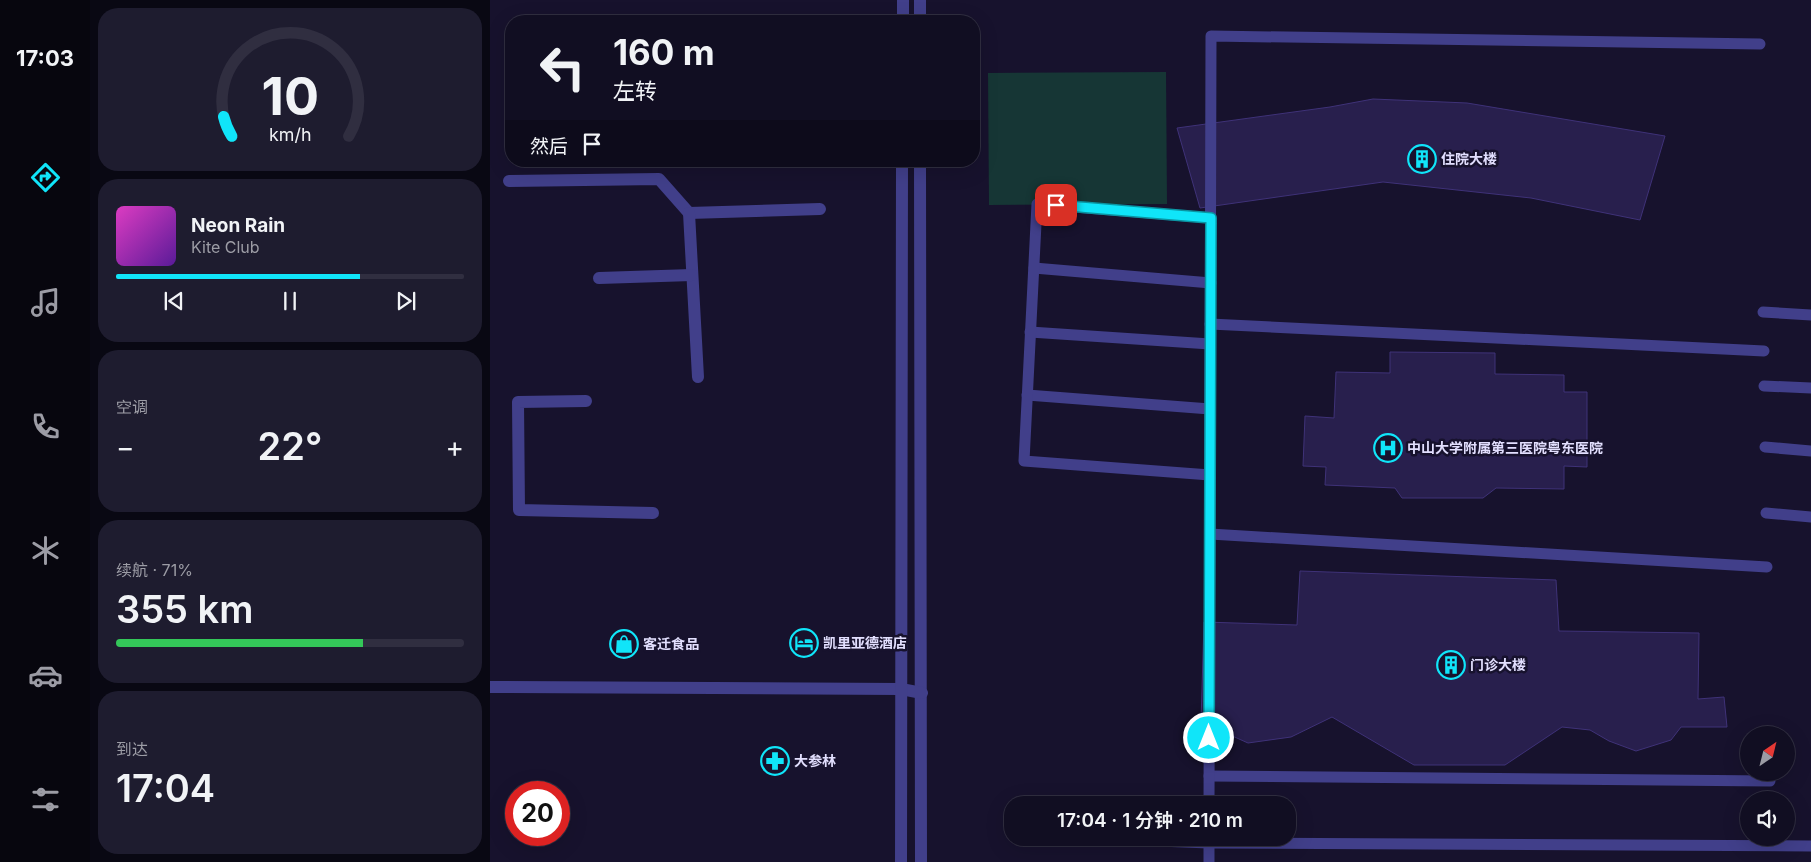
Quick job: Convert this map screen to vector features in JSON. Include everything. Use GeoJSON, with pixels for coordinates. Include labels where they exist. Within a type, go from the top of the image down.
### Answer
{"type":"FeatureCollection","features":[{"type":"Feature","properties":{"kind":"street"},"geometry":{"type":"LineString","coordinates":[[902,15],[903,0]]}},
{"type":"Feature","properties":{"kind":"street"},"geometry":{"type":"LineString","coordinates":[[920,0],[920,15]]}},
{"type":"Feature","properties":{"kind":"street"},"geometry":{"type":"LineString","coordinates":[[901,862],[902,167]]}},
{"type":"Feature","properties":{"kind":"street"},"geometry":{"type":"LineString","coordinates":[[920,167],[922,862]]}},
{"type":"Feature","properties":{"kind":"street"},"geometry":{"type":"LineString","coordinates":[[509,181],[659,178],[689,213],[698,377]]}},
{"type":"Feature","properties":{"kind":"street"},"geometry":{"type":"LineString","coordinates":[[689,213],[820,209]]}},
{"type":"Feature","properties":{"kind":"street"},"geometry":{"type":"LineString","coordinates":[[599,278],[692,275]]}},
{"type":"Feature","properties":{"kind":"street"},"geometry":{"type":"LineString","coordinates":[[586,401],[518,402],[519,510],[652,513]]}},
{"type":"Feature","properties":{"kind":"street"},"geometry":{"type":"LineString","coordinates":[[490,687],[902,689],[922,692]]}},
{"type":"Feature","properties":{"kind":"lane"},"geometry":{"type":"LineString","coordinates":[[1209,796],[1212,36],[1760,44]]}},
{"type":"Feature","properties":{"kind":"lane"},"geometry":{"type":"LineString","coordinates":[[1210,475],[1024,461],[1037,204],[1211,218]]}},
{"type":"Feature","properties":{"kind":"lane"},"geometry":{"type":"LineString","coordinates":[[1034,268],[1210,283]]}},
{"type":"Feature","properties":{"kind":"lane"},"geometry":{"type":"LineString","coordinates":[[1763,312],[1811,315]]}},
{"type":"Feature","properties":{"kind":"lane"},"geometry":{"type":"LineString","coordinates":[[1210,324],[1764,351]]}},
{"type":"Feature","properties":{"kind":"lane"},"geometry":{"type":"LineString","coordinates":[[1030,332],[1210,344]]}},
{"type":"Feature","properties":{"kind":"lane"},"geometry":{"type":"LineString","coordinates":[[1764,386],[1811,388]]}},
{"type":"Feature","properties":{"kind":"lane"},"geometry":{"type":"LineString","coordinates":[[1027,395],[1210,409]]}},
{"type":"Feature","properties":{"kind":"lane"},"geometry":{"type":"LineString","coordinates":[[1765,447],[1811,450]]}},
{"type":"Feature","properties":{"kind":"lane"},"geometry":{"type":"LineString","coordinates":[[1766,513],[1811,517]]}},
{"type":"Feature","properties":{"kind":"lane"},"geometry":{"type":"LineString","coordinates":[[1210,534],[1767,567]]}},
{"type":"Feature","properties":{"kind":"lane"},"geometry":{"type":"LineString","coordinates":[[1209,776],[1740,781]]}},
{"type":"Feature","properties":{"kind":"lane"},"geometry":{"type":"LineString","coordinates":[[1296,841],[1811,846]]}},
{"type":"Feature","properties":{"kind":"lane"},"geometry":{"type":"LineString","coordinates":[[1209,846],[1209,862]]}},
{"type":"Feature","properties":{"kind":"green space"},"geometry":{"type":"Polygon","coordinates":[[[1166,72],[1167,204],[989,205],[988,73],[1166,72]]]}},
{"type":"Feature","properties":{"kind":"building","name":"住院大楼"},"geometry":{"type":"Polygon","coordinates":[[[1373,99],[1467,103],[1665,136],[1640,220],[1531,198],[1383,182],[1200,208],[1177,128],[1330,107],[1373,99]]]}},
{"type":"Feature","properties":{"kind":"building"},"geometry":{"type":"Polygon","coordinates":[[[1390,352],[1495,353],[1495,374],[1564,375],[1564,392],[1587,392],[1587,467],[1564,466],[1564,489],[1496,488],[1483,498],[1402,498],[1395,488],[1325,485],[1326,467],[1303,466],[1305,416],[1334,418],[1336,372],[1390,373],[1390,352]]]}},
{"type":"Feature","properties":{"kind":"building","name":"门诊大楼"},"geometry":{"type":"Polygon","coordinates":[[[1300,571],[1556,580],[1559,631],[1699,633],[1698,699],[1724,697],[1727,727],[1681,727],[1671,740],[1636,751],[1609,741],[1590,730],[1562,727],[1505,765],[1414,765],[1332,717],[1291,737],[1248,743],[1201,722],[1204,622],[1297,625],[1300,571]]]}},
{"type":"Feature","properties":{"kind":"place","name":"住院大楼"},"geometry":{"type":"Point","coordinates":[1422,159]}},
{"type":"Feature","properties":{"kind":"place","name":"中山大学附属第三医院粤东医院"},"geometry":{"type":"Point","coordinates":[1388,448]}},
{"type":"Feature","properties":{"kind":"place","name":"凯里亚德酒店"},"geometry":{"type":"Point","coordinates":[804,643]}},
{"type":"Feature","properties":{"kind":"place","name":"客迁食品"},"geometry":{"type":"Point","coordinates":[624,644]}},
{"type":"Feature","properties":{"kind":"place","name":"门诊大楼"},"geometry":{"type":"Point","coordinates":[1451,665]}},
{"type":"Feature","properties":{"kind":"place","name":"大参林"},"geometry":{"type":"Point","coordinates":[775,761]}},
{"type":"Feature","properties":{"kind":"route"},"geometry":{"type":"LineString","coordinates":[[1056,205],[1211,218],[1209,738]]}}]}
